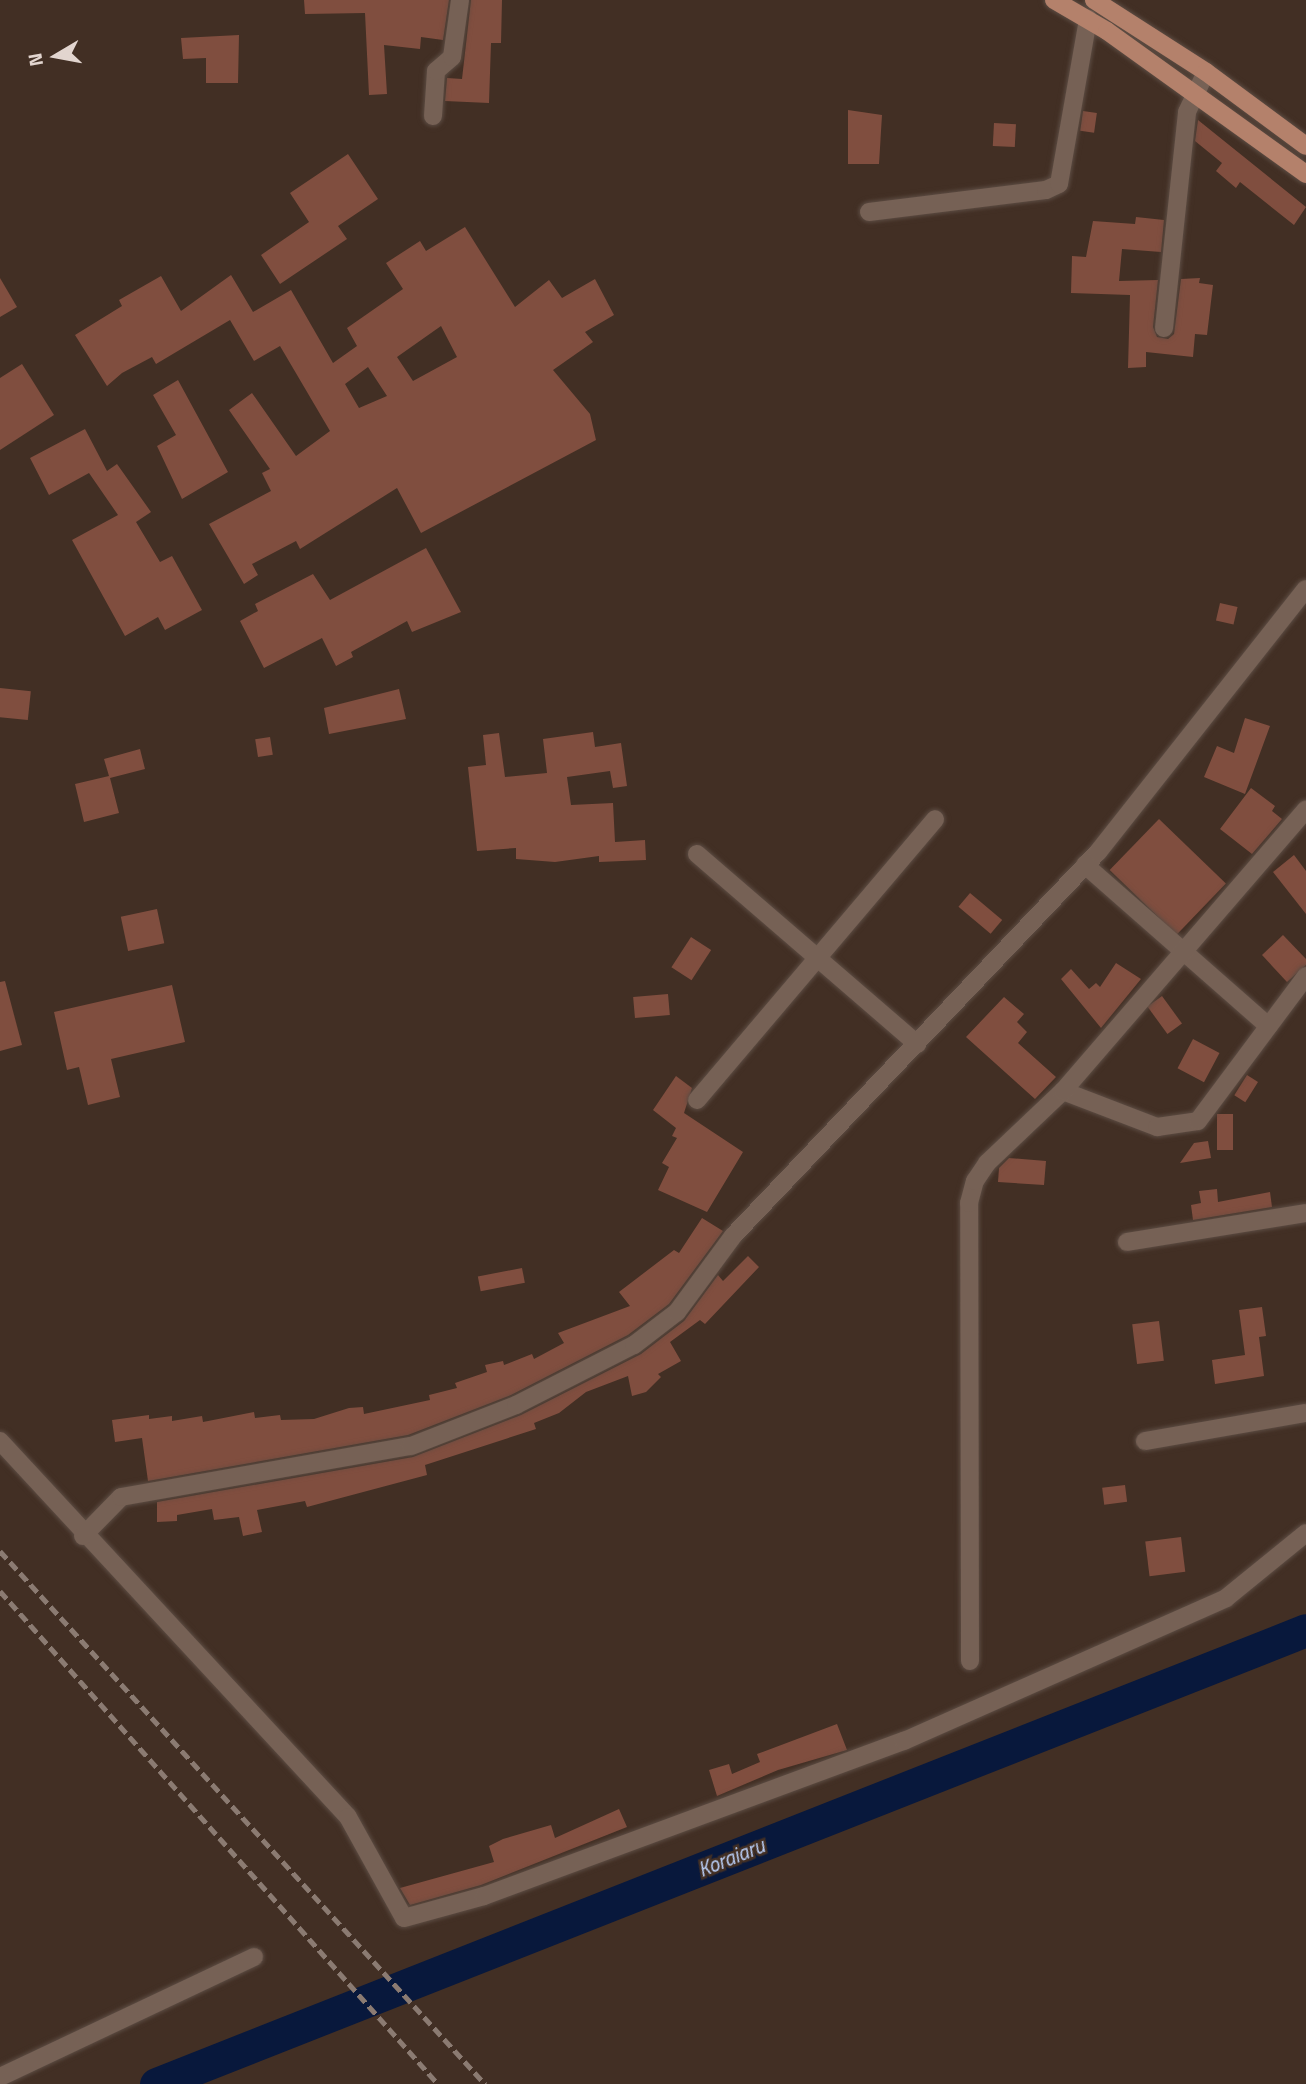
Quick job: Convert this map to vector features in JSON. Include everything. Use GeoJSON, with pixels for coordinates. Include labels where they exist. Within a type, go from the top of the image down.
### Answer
{"type":"FeatureCollection","features":[{"type":"Feature","properties":{"kind":"main road"},"geometry":{"type":"LineString","coordinates":[[1054,0],[1087,19],[1193,92],[1306,174]]}},
{"type":"Feature","properties":{"kind":"main road"},"geometry":{"type":"LineString","coordinates":[[1094,0],[1206,72],[1306,146]]}},
{"type":"Feature","properties":{"kind":"street"},"geometry":{"type":"LineString","coordinates":[[433,116],[436,71],[452,57],[460,0]]}},
{"type":"Feature","properties":{"kind":"street"},"geometry":{"type":"LineString","coordinates":[[869,212],[1046,190],[1059,184],[1087,19]]}},
{"type":"Feature","properties":{"kind":"street"},"geometry":{"type":"LineString","coordinates":[[1164,328],[1193,92],[1206,72]]}},
{"type":"Feature","properties":{"kind":"street"},"geometry":{"type":"LineString","coordinates":[[83,1536],[121,1497],[411,1446],[516,1405],[634,1345],[677,1312],[733,1236],[1085,865],[1306,589]]}},
{"type":"Feature","properties":{"kind":"street"},"geometry":{"type":"LineString","coordinates":[[970,1661],[970,1203],[975,1181],[987,1163],[1063,1091],[1306,809]]}},
{"type":"Feature","properties":{"kind":"street"},"geometry":{"type":"LineString","coordinates":[[697,1100],[935,819]]}},
{"type":"Feature","properties":{"kind":"street"},"geometry":{"type":"LineString","coordinates":[[697,854],[917,1044]]}},
{"type":"Feature","properties":{"kind":"street"},"geometry":{"type":"LineString","coordinates":[[1085,865],[1268,1026]]}},
{"type":"Feature","properties":{"kind":"street"},"geometry":{"type":"LineString","coordinates":[[1063,1091],[1150,1125],[1186,1126],[1207,1112],[1306,976]]}},
{"type":"Feature","properties":{"kind":"street"},"geometry":{"type":"LineString","coordinates":[[1127,1242],[1306,1213]]}},
{"type":"Feature","properties":{"kind":"street"},"geometry":{"type":"LineString","coordinates":[[1145,1441],[1306,1412]]}},
{"type":"Feature","properties":{"kind":"street"},"geometry":{"type":"LineString","coordinates":[[0,1441],[83,1536],[348,1818],[404,1919],[484,1896],[904,1741],[1226,1598],[1306,1533]]}},
{"type":"Feature","properties":{"kind":"street"},"geometry":{"type":"LineString","coordinates":[[0,2077],[254,1957]]}},
{"type":"Feature","properties":{"kind":"building"},"geometry":{"type":"Polygon","coordinates":[[[304,0],[449,0],[443,40],[421,37],[420,49],[384,45],[387,94],[369,95],[365,13],[305,14],[304,0]]]}},
{"type":"Feature","properties":{"kind":"building"},"geometry":{"type":"Polygon","coordinates":[[[471,0],[502,0],[501,43],[491,43],[489,103],[445,101],[447,78],[462,79],[471,0]]]}},
{"type":"Feature","properties":{"kind":"building"},"geometry":{"type":"Polygon","coordinates":[[[239,35],[238,83],[206,83],[206,58],[183,59],[181,38],[239,35]]]}},
{"type":"Feature","properties":{"kind":"building"},"geometry":{"type":"Polygon","coordinates":[[[848,110],[882,115],[879,164],[848,164],[848,110]]]}},
{"type":"Feature","properties":{"kind":"building"},"geometry":{"type":"Polygon","coordinates":[[[1083,111],[1097,113],[1094,133],[1080,131],[1083,111]]]}},
{"type":"Feature","properties":{"kind":"building"},"geometry":{"type":"Polygon","coordinates":[[[1198,120],[1306,207],[1294,225],[1240,182],[1236,188],[1216,171],[1222,163],[1195,141],[1198,120]]]}},
{"type":"Feature","properties":{"kind":"building"},"geometry":{"type":"Polygon","coordinates":[[[994,123],[1016,124],[1015,147],[993,146],[994,123]]]}},
{"type":"Feature","properties":{"kind":"building"},"geometry":{"type":"Polygon","coordinates":[[[348,154],[378,199],[338,226],[347,239],[280,284],[261,255],[309,222],[290,193],[348,154]]]}},
{"type":"Feature","properties":{"kind":"building"},"geometry":{"type":"Polygon","coordinates":[[[1136,217],[1164,220],[1161,252],[1122,249],[1119,281],[1158,280],[1153,327],[1157,337],[1168,339],[1174,334],[1181,279],[1200,278],[1199,283],[1213,285],[1207,335],[1195,334],[1193,357],[1146,352],[1146,367],[1128,368],[1130,295],[1071,293],[1072,256],[1086,257],[1093,221],[1135,224],[1136,217]]]}},
{"type":"Feature","properties":{"kind":"building"},"geometry":{"type":"Polygon","coordinates":[[[465,227],[515,307],[549,280],[562,298],[595,279],[614,315],[585,332],[593,342],[553,370],[590,414],[596,440],[421,533],[397,488],[300,549],[296,541],[252,564],[258,575],[244,584],[209,524],[271,491],[262,473],[270,469],[229,410],[252,393],[296,456],[330,431],[280,346],[254,361],[230,320],[156,364],[152,357],[122,373],[107,386],[75,335],[122,306],[119,300],[161,276],[181,311],[231,275],[253,312],[291,290],[333,363],[357,346],[347,328],[403,289],[386,263],[420,241],[426,251],[465,227]],[[441,326],[397,357],[413,381],[457,357],[441,326]],[[368,367],[345,384],[359,408],[387,396],[368,367]]]}},
{"type":"Feature","properties":{"kind":"building"},"geometry":{"type":"Polygon","coordinates":[[[0,278],[17,307],[0,317],[0,278]]]}},
{"type":"Feature","properties":{"kind":"building"},"geometry":{"type":"Polygon","coordinates":[[[22,364],[54,415],[0,450],[0,378],[22,364]]]}},
{"type":"Feature","properties":{"kind":"building"},"geometry":{"type":"Polygon","coordinates":[[[178,380],[228,472],[182,499],[157,446],[176,435],[153,395],[178,380]]]}},
{"type":"Feature","properties":{"kind":"building"},"geometry":{"type":"Polygon","coordinates":[[[85,429],[107,471],[117,464],[151,512],[136,522],[160,562],[172,556],[202,610],[165,630],[158,617],[125,636],[72,540],[118,515],[89,473],[49,495],[30,458],[85,429]]]}},
{"type":"Feature","properties":{"kind":"building"},"geometry":{"type":"Polygon","coordinates":[[[426,548],[461,612],[412,632],[407,621],[351,652],[353,657],[336,666],[322,638],[264,668],[240,621],[258,611],[255,604],[313,574],[330,600],[426,548]]]}},
{"type":"Feature","properties":{"kind":"building"},"geometry":{"type":"Polygon","coordinates":[[[1220,603],[1238,607],[1233,625],[1216,621],[1220,603]]]}},
{"type":"Feature","properties":{"kind":"building"},"geometry":{"type":"Polygon","coordinates":[[[0,688],[31,691],[28,720],[0,717],[0,688]]]}},
{"type":"Feature","properties":{"kind":"building"},"geometry":{"type":"Polygon","coordinates":[[[399,689],[406,719],[329,734],[324,708],[399,689]]]}},
{"type":"Feature","properties":{"kind":"building"},"geometry":{"type":"Polygon","coordinates":[[[1245,718],[1270,726],[1245,794],[1204,777],[1217,746],[1234,753],[1245,718]]]}},
{"type":"Feature","properties":{"kind":"building"},"geometry":{"type":"Polygon","coordinates":[[[593,732],[595,747],[621,743],[627,786],[613,788],[610,771],[567,777],[571,805],[613,803],[615,842],[645,840],[646,860],[599,862],[599,856],[555,862],[516,859],[516,848],[477,851],[468,767],[486,765],[483,735],[499,733],[505,777],[547,773],[543,739],[593,732]]]}},
{"type":"Feature","properties":{"kind":"building"},"geometry":{"type":"Polygon","coordinates":[[[270,737],[273,755],[258,757],[255,739],[270,737]]]}},
{"type":"Feature","properties":{"kind":"building"},"geometry":{"type":"Polygon","coordinates":[[[140,749],[145,769],[110,778],[119,813],[84,822],[75,784],[109,776],[104,759],[140,749]]]}},
{"type":"Feature","properties":{"kind":"building"},"geometry":{"type":"Polygon","coordinates":[[[1251,788],[1275,806],[1272,811],[1282,819],[1252,854],[1220,829],[1251,788]]]}},
{"type":"Feature","properties":{"kind":"building"},"geometry":{"type":"Polygon","coordinates":[[[1159,819],[1226,884],[1177,935],[1110,870],[1159,819]]]}},
{"type":"Feature","properties":{"kind":"building"},"geometry":{"type":"Polygon","coordinates":[[[1294,855],[1306,871],[1306,914],[1273,872],[1294,855]]]}},
{"type":"Feature","properties":{"kind":"building"},"geometry":{"type":"Polygon","coordinates":[[[970,893],[1002,920],[991,934],[958,907],[970,893]]]}},
{"type":"Feature","properties":{"kind":"building"},"geometry":{"type":"Polygon","coordinates":[[[157,909],[164,943],[128,951],[121,917],[157,909]]]}},
{"type":"Feature","properties":{"kind":"building"},"geometry":{"type":"Polygon","coordinates":[[[1283,935],[1306,959],[1306,965],[1287,982],[1262,955],[1283,935]]]}},
{"type":"Feature","properties":{"kind":"building"},"geometry":{"type":"Polygon","coordinates":[[[691,937],[711,950],[692,980],[671,967],[691,937]]]}},
{"type":"Feature","properties":{"kind":"building"},"geometry":{"type":"Polygon","coordinates":[[[1116,963],[1141,979],[1101,1028],[1061,979],[1071,969],[1089,989],[1096,983],[1100,987],[1116,963]]]}},
{"type":"Feature","properties":{"kind":"building"},"geometry":{"type":"Polygon","coordinates":[[[5,981],[22,1045],[0,1051],[0,982],[5,981]]]}},
{"type":"Feature","properties":{"kind":"building"},"geometry":{"type":"Polygon","coordinates":[[[172,985],[185,1042],[111,1059],[120,1097],[88,1105],[79,1067],[67,1070],[54,1012],[172,985]]]}},
{"type":"Feature","properties":{"kind":"building"},"geometry":{"type":"Polygon","coordinates":[[[668,994],[670,1015],[635,1018],[633,997],[668,994]]]}},
{"type":"Feature","properties":{"kind":"building"},"geometry":{"type":"Polygon","coordinates":[[[1162,996],[1182,1024],[1167,1034],[1147,1007],[1162,996]]]}},
{"type":"Feature","properties":{"kind":"building"},"geometry":{"type":"Polygon","coordinates":[[[1004,997],[1024,1014],[1017,1022],[1027,1032],[1018,1043],[1056,1077],[1035,1099],[966,1037],[1004,997]]]}},
{"type":"Feature","properties":{"kind":"building"},"geometry":{"type":"Polygon","coordinates":[[[1193,1039],[1219,1053],[1204,1082],[1178,1068],[1193,1039]]]}},
{"type":"Feature","properties":{"kind":"building"},"geometry":{"type":"Polygon","coordinates":[[[1247,1075],[1258,1082],[1245,1102],[1234,1095],[1247,1075]]]}},
{"type":"Feature","properties":{"kind":"building"},"geometry":{"type":"Polygon","coordinates":[[[676,1076],[692,1088],[684,1113],[743,1152],[707,1212],[658,1190],[669,1167],[662,1163],[677,1138],[672,1136],[676,1128],[653,1110],[676,1076]]]}},
{"type":"Feature","properties":{"kind":"building"},"geometry":{"type":"Polygon","coordinates":[[[1217,1114],[1233,1114],[1233,1150],[1217,1150],[1217,1114]]]}},
{"type":"Feature","properties":{"kind":"building"},"geometry":{"type":"Polygon","coordinates":[[[1208,1141],[1211,1158],[1180,1163],[1194,1143],[1208,1141]]]}},
{"type":"Feature","properties":{"kind":"building"},"geometry":{"type":"Polygon","coordinates":[[[1009,1158],[1046,1161],[1044,1185],[998,1182],[999,1168],[1009,1158]]]}},
{"type":"Feature","properties":{"kind":"building"},"geometry":{"type":"Polygon","coordinates":[[[1217,1189],[1218,1202],[1270,1192],[1272,1207],[1193,1220],[1191,1205],[1201,1203],[1199,1191],[1217,1189]]]}},
{"type":"Feature","properties":{"kind":"building"},"geometry":{"type":"Polygon","coordinates":[[[702,1218],[723,1231],[669,1304],[628,1335],[511,1395],[408,1435],[148,1481],[142,1438],[115,1442],[112,1420],[149,1415],[149,1419],[172,1416],[172,1421],[202,1416],[203,1422],[254,1412],[255,1418],[280,1415],[281,1420],[314,1419],[349,1408],[363,1407],[364,1414],[430,1400],[429,1395],[457,1388],[455,1383],[487,1372],[485,1365],[503,1361],[504,1365],[532,1354],[534,1359],[564,1343],[558,1333],[630,1306],[619,1292],[674,1250],[679,1253],[702,1218]]]}},
{"type":"Feature","properties":{"kind":"building"},"geometry":{"type":"Polygon","coordinates":[[[748,1256],[759,1267],[705,1324],[700,1320],[670,1342],[681,1361],[658,1374],[661,1377],[646,1392],[632,1396],[628,1376],[586,1392],[559,1413],[534,1423],[536,1429],[425,1465],[427,1475],[307,1507],[305,1501],[257,1510],[262,1532],[243,1536],[239,1517],[214,1520],[212,1509],[177,1515],[177,1521],[157,1522],[157,1502],[413,1457],[521,1415],[641,1354],[684,1321],[718,1275],[723,1281],[748,1256]]]}},
{"type":"Feature","properties":{"kind":"building"},"geometry":{"type":"Polygon","coordinates":[[[522,1268],[525,1283],[481,1291],[478,1277],[522,1268]]]}},
{"type":"Feature","properties":{"kind":"building"},"geometry":{"type":"Polygon","coordinates":[[[1262,1307],[1266,1336],[1259,1337],[1264,1376],[1215,1384],[1212,1360],[1245,1355],[1239,1310],[1262,1307]]]}},
{"type":"Feature","properties":{"kind":"building"},"geometry":{"type":"Polygon","coordinates":[[[1159,1321],[1164,1361],[1137,1364],[1132,1324],[1159,1321]]]}},
{"type":"Feature","properties":{"kind":"building"},"geometry":{"type":"Polygon","coordinates":[[[1125,1485],[1127,1502],[1104,1505],[1102,1488],[1125,1485]]]}},
{"type":"Feature","properties":{"kind":"building"},"geometry":{"type":"Polygon","coordinates":[[[1181,1537],[1185,1572],[1150,1576],[1145,1541],[1181,1537]]]}},
{"type":"Feature","properties":{"kind":"building"},"geometry":{"type":"Polygon","coordinates":[[[837,1724],[847,1750],[778,1770],[717,1796],[709,1770],[729,1764],[732,1774],[760,1762],[757,1754],[837,1724]]]}},
{"type":"Feature","properties":{"kind":"building"},"geometry":{"type":"Polygon","coordinates":[[[619,1809],[627,1827],[481,1885],[410,1905],[400,1888],[494,1862],[489,1846],[503,1839],[551,1825],[555,1838],[619,1809]]]}},
{"type":"Feature","properties":{"kind":"waterway","name":"Koraiaru"},"geometry":{"type":"LineString","coordinates":[[156,2084],[1306,1630]]}},
{"type":"Feature","properties":{"kind":"railway"},"geometry":{"type":"LineString","coordinates":[[0,1551],[485,2084]]}},
{"type":"Feature","properties":{"kind":"railway"},"geometry":{"type":"LineString","coordinates":[[0,1591],[438,2084]]}}]}
